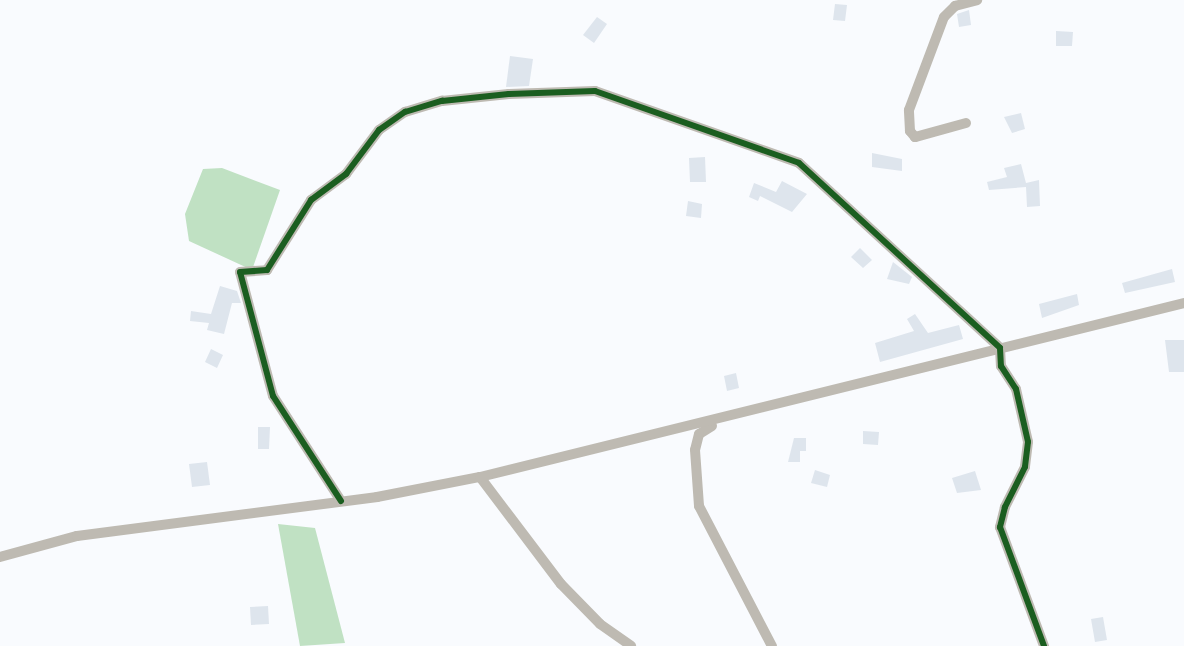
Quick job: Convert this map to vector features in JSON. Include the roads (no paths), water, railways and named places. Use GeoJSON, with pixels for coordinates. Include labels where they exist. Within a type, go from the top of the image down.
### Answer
{"type":"FeatureCollection","features":[{"type":"Feature","properties":{"kind":"street"},"geometry":{"type":"LineString","coordinates":[[966,123],[915,137],[910,132],[909,110],[944,17],[955,6],[977,0]]}},
{"type":"Feature","properties":{"kind":"street"},"geometry":{"type":"LineString","coordinates":[[341,501],[273,396],[240,272],[267,270],[311,200],[346,174],[379,130],[417,106],[508,94],[595,91],[789,157],[846,203],[1000,348],[1001,366],[1016,388],[1028,442],[1025,467],[1005,507],[1000,527],[1044,646]]}},
{"type":"Feature","properties":{"kind":"street"},"geometry":{"type":"LineString","coordinates":[[0,557],[76,536],[341,501],[480,477],[720,421],[1184,303]]}},
{"type":"Feature","properties":{"kind":"street"},"geometry":{"type":"LineString","coordinates":[[720,421],[699,434],[694,484],[716,545],[772,646]]}},
{"type":"Feature","properties":{"kind":"street"},"geometry":{"type":"LineString","coordinates":[[480,477],[561,584],[600,624],[631,646]]}}]}
